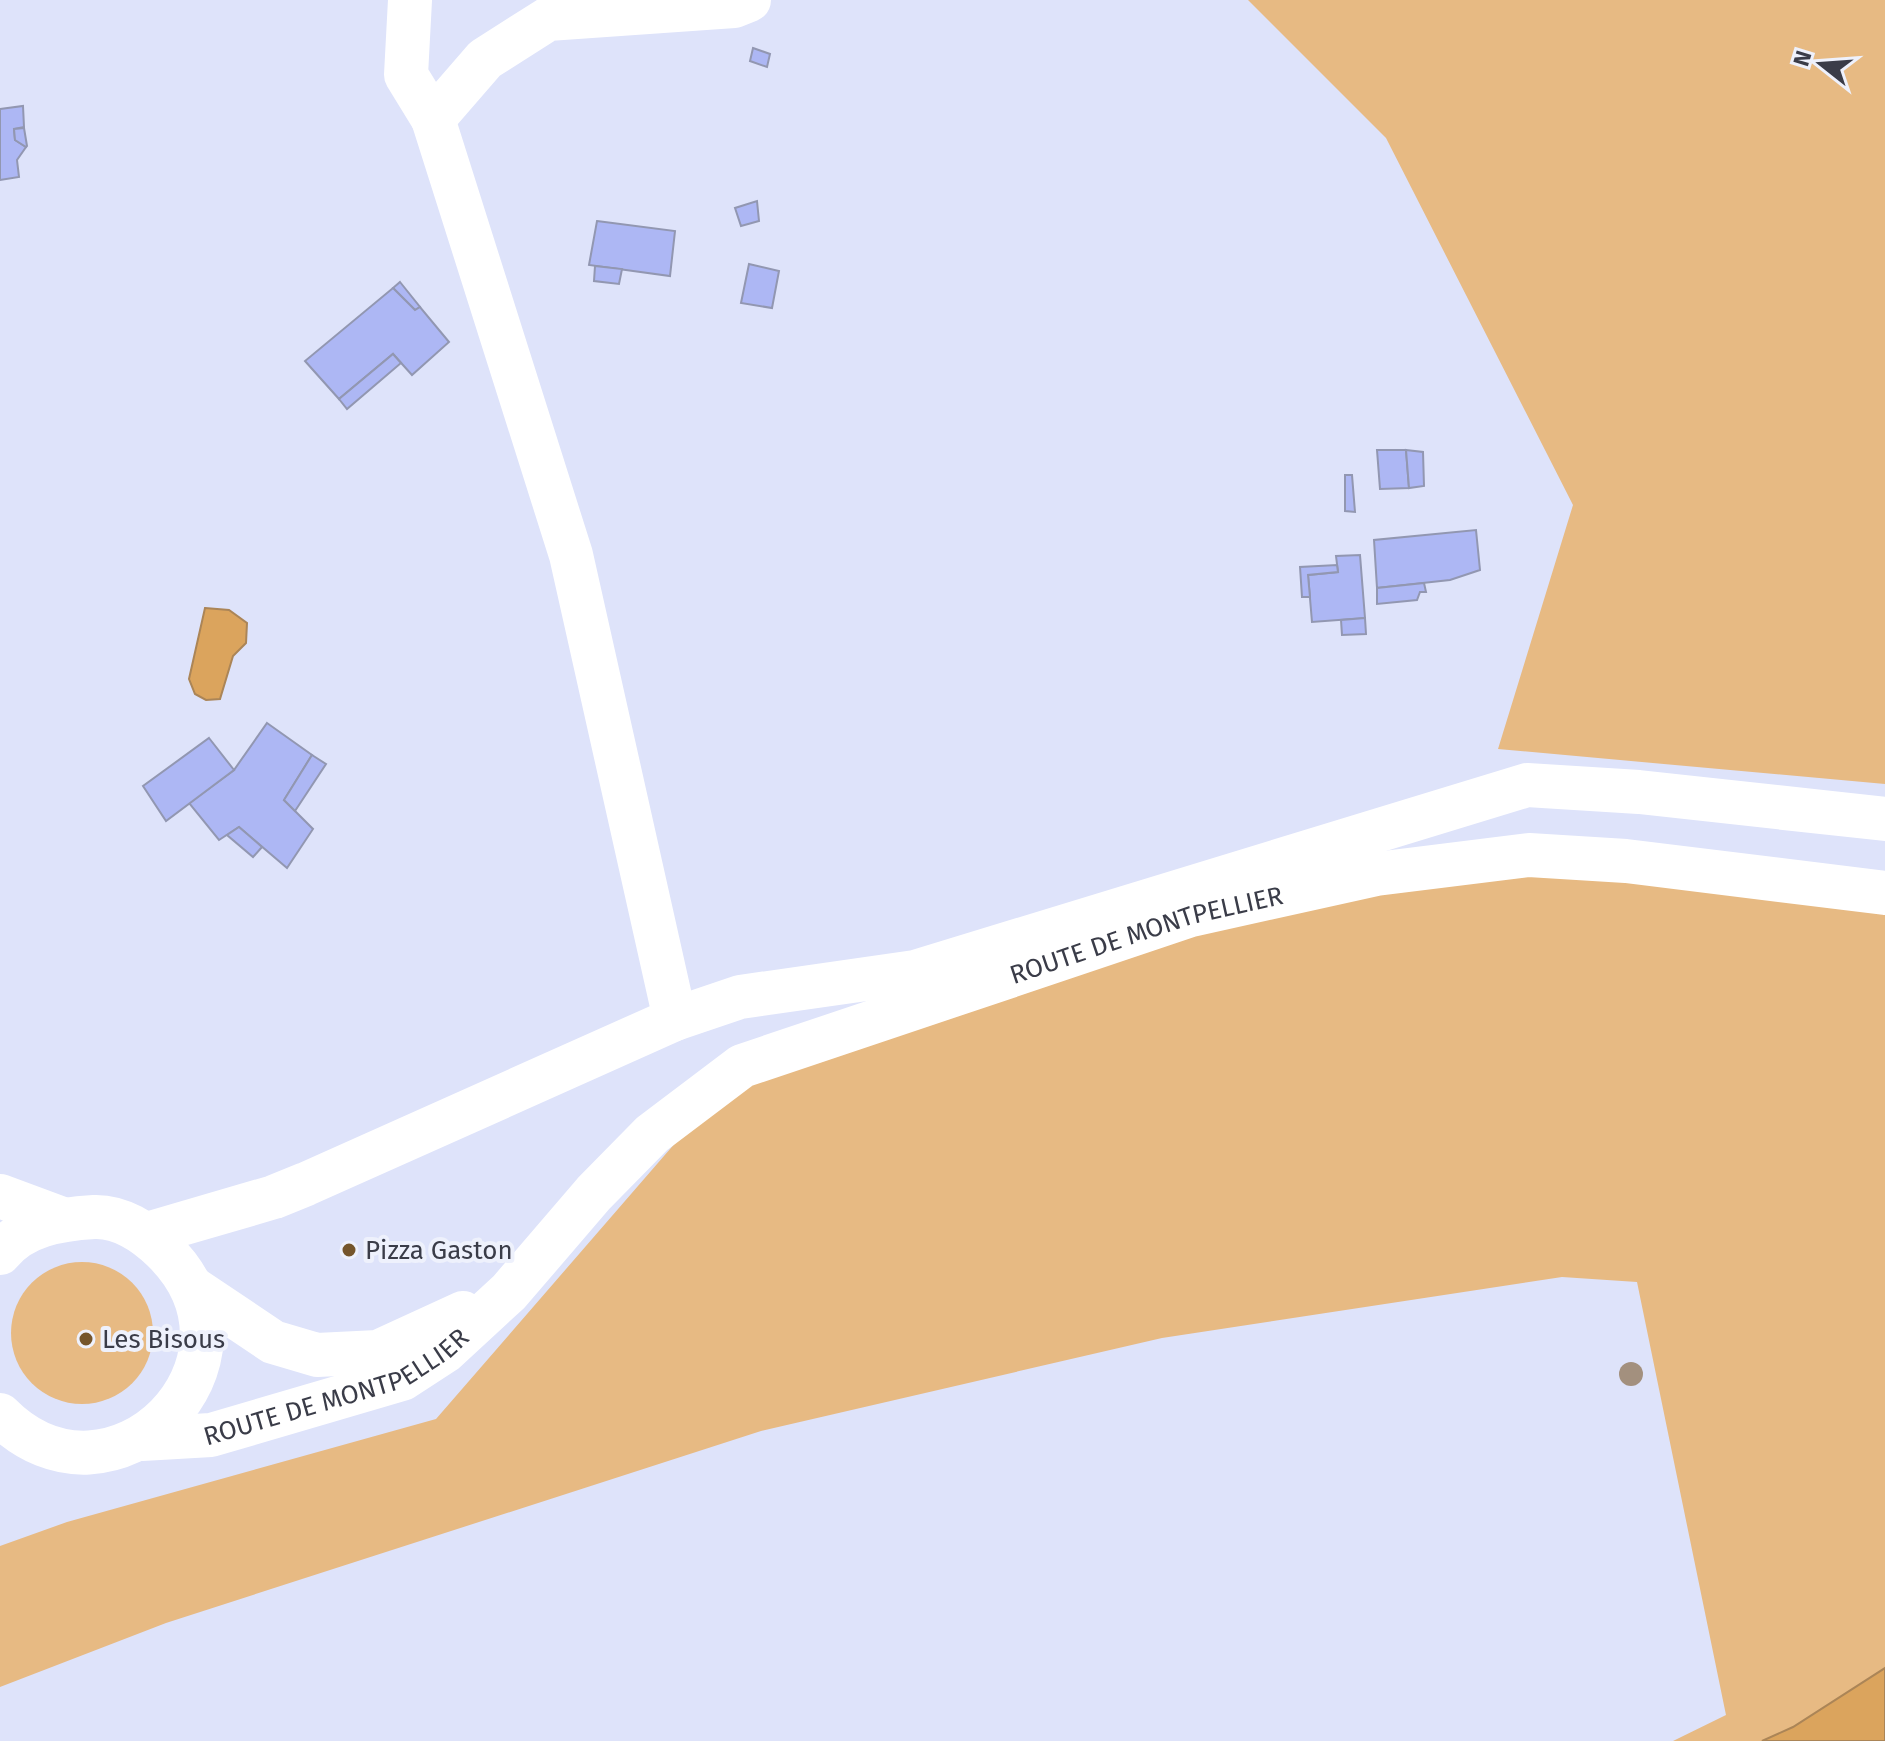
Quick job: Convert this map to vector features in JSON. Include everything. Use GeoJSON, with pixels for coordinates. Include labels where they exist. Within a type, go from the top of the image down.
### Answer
{"type":"FeatureCollection","features":[{"type":"Feature","properties":{"kind":"street"},"geometry":{"type":"LineString","coordinates":[[410,0],[406,75],[433,119],[571,555],[675,1019]]}},
{"type":"Feature","properties":{"kind":"street"},"geometry":{"type":"LineString","coordinates":[[433,119],[485,59],[548,19],[734,6],[749,0]]}},
{"type":"Feature","properties":{"kind":"street"},"geometry":{"type":"LineString","coordinates":[[147,1234],[274,1197],[675,1019],[740,997],[915,972],[1527,785],[1639,792],[1885,819]]}},
{"type":"Feature","properties":{"kind":"street","name":"ROUTE DE MONTPELLIER"},"geometry":{"type":"LineString","coordinates":[[142,1439],[211,1435],[402,1379],[445,1351],[509,1292],[594,1193],[652,1134],[742,1066],[1191,915],[1376,874],[1529,855],[1626,861],[1885,893]]}},
{"type":"Feature","properties":{"kind":"street"},"geometry":{"type":"LineString","coordinates":[[0,1196],[62,1219]]}},
{"type":"Feature","properties":{"kind":"street"},"geometry":{"type":"LineString","coordinates":[[0,1253],[31,1229],[62,1219],[100,1217],[147,1234],[183,1268],[194,1289],[202,1323],[200,1358],[188,1391],[175,1409],[142,1439],[114,1449],[78,1452],[44,1446],[14,1429],[0,1415]]}},
{"type":"Feature","properties":{"kind":"street","name":"ROUTE DE MONTPELLIER"},"geometry":{"type":"LineString","coordinates":[[194,1289],[273,1342],[317,1355],[378,1352],[509,1292]]}},
{"type":"Feature","properties":{"kind":"shaded area"},"geometry":{"type":"Polygon","coordinates":[[[1248,0],[1885,0],[1885,784],[1498,749],[1573,505],[1386,138],[1248,0]]]}},
{"type":"Feature","properties":{"kind":"shaded area"},"geometry":{"type":"Polygon","coordinates":[[[205,608],[229,610],[247,623],[246,643],[233,656],[220,699],[206,700],[195,694],[189,679],[205,608]]]}},
{"type":"Feature","properties":{"kind":"shaded area"},"geometry":{"type":"Polygon","coordinates":[[[1529,855],[1885,893],[1885,1741],[1673,1741],[1726,1715],[1637,1282],[1562,1277],[1162,1338],[761,1431],[166,1623],[0,1687],[0,1546],[67,1522],[436,1419],[742,1066],[1191,915],[1529,855]]]}},
{"type":"Feature","properties":{"kind":"shaded area"},"geometry":{"type":"Polygon","coordinates":[[[82,1262],[109,1268],[132,1283],[147,1306],[153,1333],[147,1360],[132,1383],[109,1398],[82,1404],[55,1398],[32,1383],[17,1360],[11,1333],[17,1306],[32,1283],[55,1268],[82,1262]]]}},
{"type":"Feature","properties":{"kind":"shaded area"},"geometry":{"type":"Polygon","coordinates":[[[1885,1668],[1885,1741],[1762,1741],[1793,1727],[1885,1668]]]}},
{"type":"Feature","properties":{"kind":"building"},"geometry":{"type":"Polygon","coordinates":[[[753,48],[770,54],[767,67],[750,61],[753,48]]]}},
{"type":"Feature","properties":{"kind":"building"},"geometry":{"type":"Polygon","coordinates":[[[23,106],[24,127],[14,129],[15,140],[26,147],[17,160],[19,177],[0,180],[0,109],[23,106]]]}},
{"type":"Feature","properties":{"kind":"building"},"geometry":{"type":"Polygon","coordinates":[[[24,128],[26,147],[15,140],[14,129],[24,128]]]}},
{"type":"Feature","properties":{"kind":"building"},"geometry":{"type":"Polygon","coordinates":[[[757,201],[759,221],[741,226],[735,208],[757,201]]]}},
{"type":"Feature","properties":{"kind":"building"},"geometry":{"type":"Polygon","coordinates":[[[597,221],[675,231],[670,276],[589,265],[597,221]]]}},
{"type":"Feature","properties":{"kind":"building"},"geometry":{"type":"Polygon","coordinates":[[[749,264],[779,271],[772,308],[741,303],[749,264]]]}},
{"type":"Feature","properties":{"kind":"building"},"geometry":{"type":"Polygon","coordinates":[[[595,266],[622,269],[619,284],[594,281],[595,266]]]}},
{"type":"Feature","properties":{"kind":"building"},"geometry":{"type":"Polygon","coordinates":[[[400,282],[420,307],[415,310],[393,288],[400,282]]]}},
{"type":"Feature","properties":{"kind":"building"},"geometry":{"type":"Polygon","coordinates":[[[393,288],[415,310],[420,307],[449,342],[412,375],[393,354],[339,399],[305,361],[393,288]]]}},
{"type":"Feature","properties":{"kind":"building"},"geometry":{"type":"Polygon","coordinates":[[[393,354],[401,363],[347,409],[339,399],[393,354]]]}},
{"type":"Feature","properties":{"kind":"building"},"geometry":{"type":"Polygon","coordinates":[[[1377,450],[1406,450],[1409,488],[1380,489],[1377,450]]]}},
{"type":"Feature","properties":{"kind":"building"},"geometry":{"type":"Polygon","coordinates":[[[1406,450],[1423,452],[1424,486],[1409,488],[1406,450]]]}},
{"type":"Feature","properties":{"kind":"building"},"geometry":{"type":"Polygon","coordinates":[[[1345,475],[1352,475],[1355,512],[1345,511],[1345,475]]]}},
{"type":"Feature","properties":{"kind":"building"},"geometry":{"type":"Polygon","coordinates":[[[1476,530],[1480,570],[1450,580],[1377,588],[1374,540],[1476,530]]]}},
{"type":"Feature","properties":{"kind":"building"},"geometry":{"type":"Polygon","coordinates":[[[1360,555],[1365,618],[1312,622],[1308,575],[1338,572],[1336,556],[1360,555]]]}},
{"type":"Feature","properties":{"kind":"building"},"geometry":{"type":"Polygon","coordinates":[[[1337,565],[1338,572],[1308,575],[1310,597],[1302,597],[1300,567],[1337,565]]]}},
{"type":"Feature","properties":{"kind":"building"},"geometry":{"type":"Polygon","coordinates":[[[1424,583],[1426,592],[1420,592],[1417,600],[1377,604],[1377,588],[1424,583]]]}},
{"type":"Feature","properties":{"kind":"building"},"geometry":{"type":"Polygon","coordinates":[[[1365,618],[1366,634],[1342,635],[1341,620],[1365,618]]]}},
{"type":"Feature","properties":{"kind":"building"},"geometry":{"type":"Polygon","coordinates":[[[267,723],[312,755],[284,800],[313,829],[287,868],[239,827],[219,840],[189,803],[234,770],[267,723]]]}},
{"type":"Feature","properties":{"kind":"building"},"geometry":{"type":"Polygon","coordinates":[[[209,738],[234,770],[166,821],[143,786],[209,738]]]}},
{"type":"Feature","properties":{"kind":"building"},"geometry":{"type":"Polygon","coordinates":[[[312,755],[326,764],[295,811],[284,800],[312,755]]]}},
{"type":"Feature","properties":{"kind":"building"},"geometry":{"type":"Polygon","coordinates":[[[239,827],[262,847],[253,857],[227,835],[239,827]]]}},
{"type":"Feature","properties":{"kind":"place","name":"Pizza Gaston"},"geometry":{"type":"Point","coordinates":[349,1250]}},
{"type":"Feature","properties":{"kind":"place","name":"Les Bisous"},"geometry":{"type":"Point","coordinates":[86,1339]}}]}
